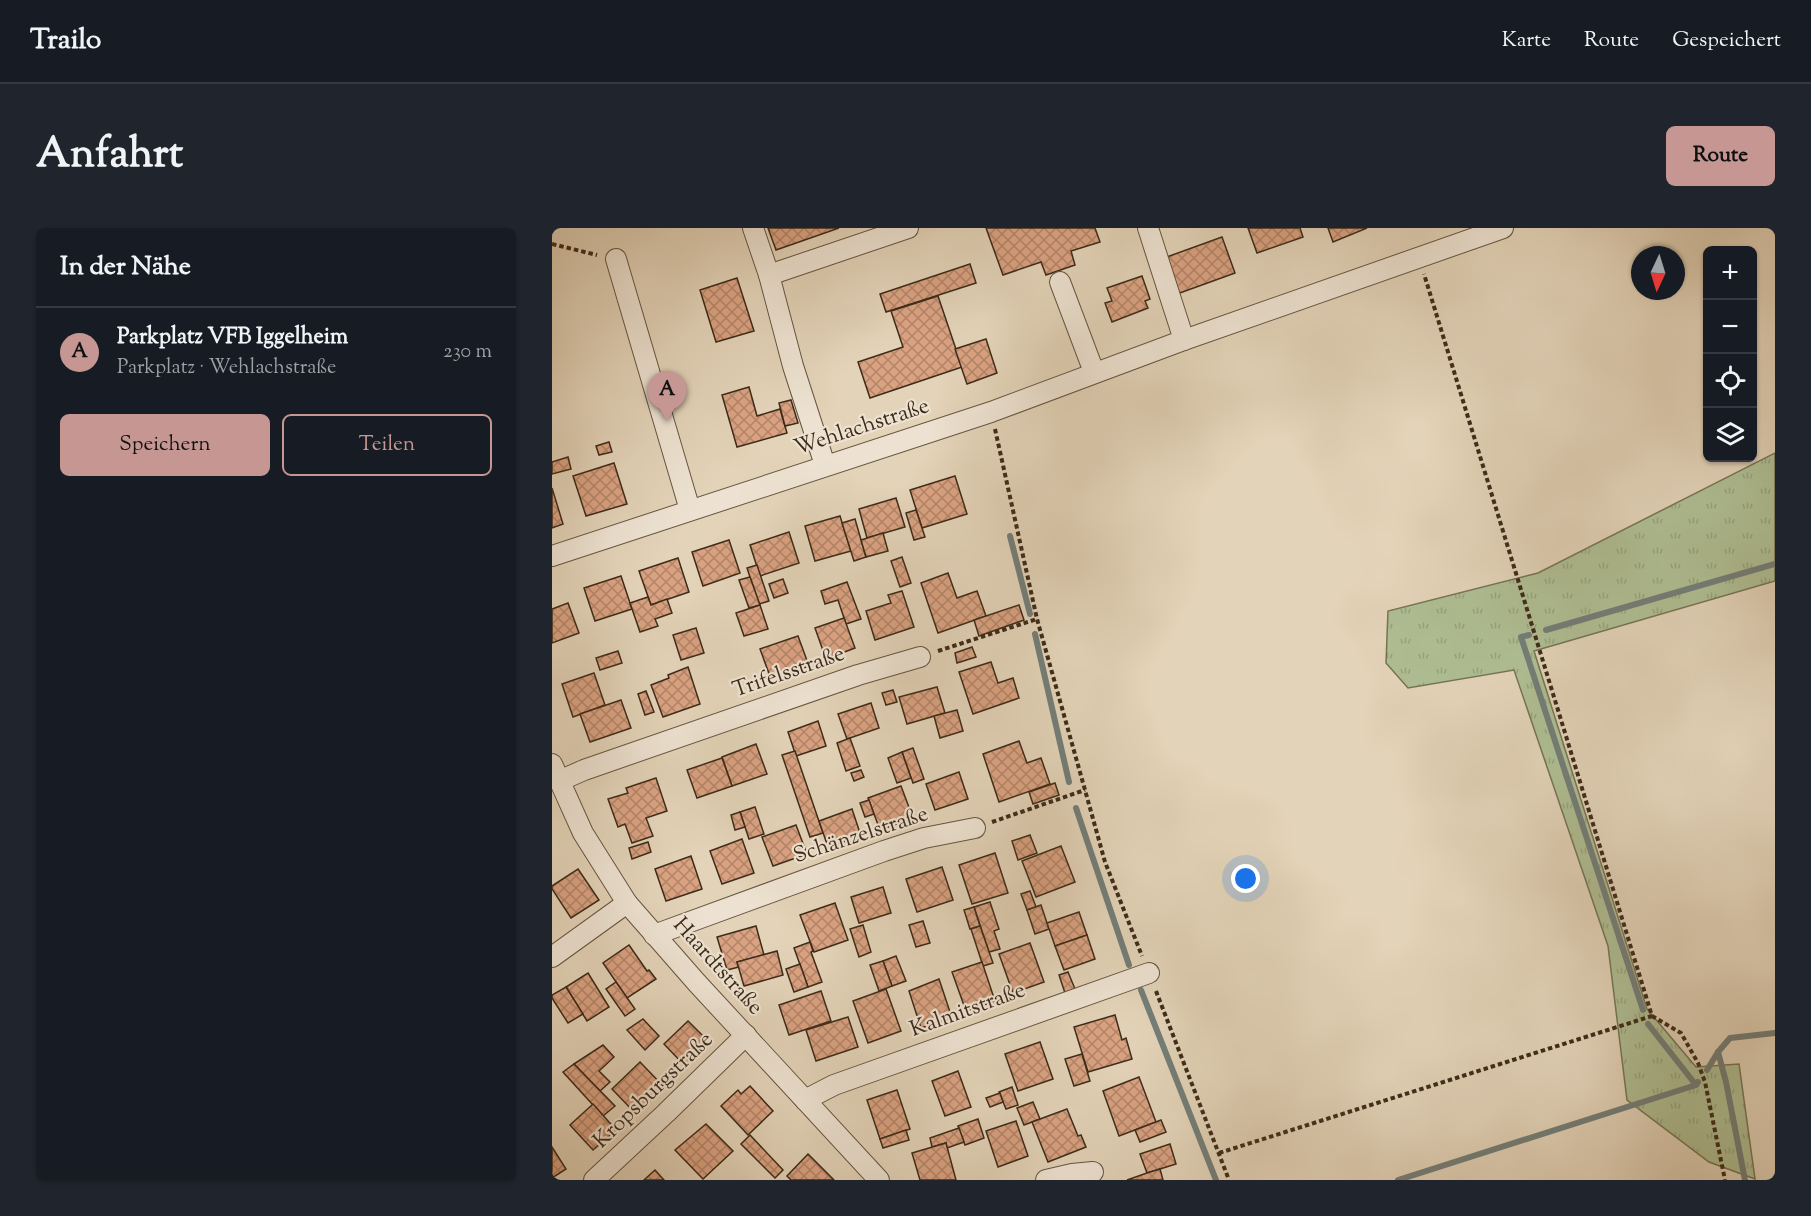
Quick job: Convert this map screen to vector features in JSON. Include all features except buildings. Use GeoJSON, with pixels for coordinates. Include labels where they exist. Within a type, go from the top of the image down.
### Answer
{"type":"FeatureCollection","features":[{"type":"Feature","properties":{"kind":"street"},"geometry":{"type":"LineString","coordinates":[[753,228],[769,275],[793,366],[825,465]]}},
{"type":"Feature","properties":{"kind":"street"},"geometry":{"type":"LineString","coordinates":[[769,275],[908,228]]}},
{"type":"Feature","properties":{"kind":"street"},"geometry":{"type":"LineString","coordinates":[[1148,228],[1184,340]]}},
{"type":"Feature","properties":{"kind":"street","name":"Wehlachstraße"},"geometry":{"type":"LineString","coordinates":[[552,556],[991,411],[1094,372],[1503,228]]}},
{"type":"Feature","properties":{"kind":"street"},"geometry":{"type":"LineString","coordinates":[[616,259],[690,510]]}},
{"type":"Feature","properties":{"kind":"street"},"geometry":{"type":"LineString","coordinates":[[1060,282],[1094,372]]}},
{"type":"Feature","properties":{"kind":"street","name":"Trifelsstraße"},"geometry":{"type":"LineString","coordinates":[[556,772],[584,770],[836,682],[920,657]]}},
{"type":"Feature","properties":{"kind":"street","name":"Haardtstraße"},"geometry":{"type":"LineString","coordinates":[[556,772],[583,833],[627,903],[873,1178]]}},
{"type":"Feature","properties":{"kind":"street","name":"Schänzelstraße"},"geometry":{"type":"LineString","coordinates":[[654,934],[914,841],[975,828]]}},
{"type":"Feature","properties":{"kind":"street"},"geometry":{"type":"LineString","coordinates":[[552,957],[627,903]]}},
{"type":"Feature","properties":{"kind":"street","name":"Kalmitstraße"},"geometry":{"type":"LineString","coordinates":[[805,1100],[834,1085],[1149,973]]}},
{"type":"Feature","properties":{"kind":"street","name":"Kropsburgstraße"},"geometry":{"type":"LineString","coordinates":[[594,1180],[746,1035]]}},
{"type":"Feature","properties":{"kind":"street"},"geometry":{"type":"LineString","coordinates":[[1046,1180],[1093,1172]]}},
{"type":"Feature","properties":{"kind":"path"},"geometry":{"type":"LineString","coordinates":[[552,244],[616,259]]}},
{"type":"Feature","properties":{"kind":"path"},"geometry":{"type":"LineString","coordinates":[[1419,258],[1652,1016],[1681,1033],[1698,1063],[1705,1082],[1725,1180]]}},
{"type":"Feature","properties":{"kind":"path"},"geometry":{"type":"LineString","coordinates":[[991,411],[1037,619],[1105,862],[1229,1180]]}},
{"type":"Feature","properties":{"kind":"path"},"geometry":{"type":"LineString","coordinates":[[920,657],[1037,619]]}},
{"type":"Feature","properties":{"kind":"path"},"geometry":{"type":"LineString","coordinates":[[975,828],[1085,790]]}},
{"type":"Feature","properties":{"kind":"path"},"geometry":{"type":"LineString","coordinates":[[1219,1153],[1652,1016]]}},
{"type":"Feature","properties":{"kind":"green space"},"geometry":{"type":"Polygon","coordinates":[[[1775,453],[1775,581],[1534,651],[1647,1009],[1696,1067],[1739,1064],[1755,1179],[1709,1162],[1627,1100],[1608,946],[1514,670],[1408,688],[1386,663],[1388,611],[1538,573],[1775,453]]]}},
{"type":"Feature","properties":{"kind":"waterway"},"geometry":{"type":"LineString","coordinates":[[1010,536],[1030,614]]}},
{"type":"Feature","properties":{"kind":"waterway"},"geometry":{"type":"LineString","coordinates":[[1546,630],[1775,564]]}},
{"type":"Feature","properties":{"kind":"waterway"},"geometry":{"type":"LineString","coordinates":[[1035,634],[1069,782]]}},
{"type":"Feature","properties":{"kind":"waterway"},"geometry":{"type":"LineString","coordinates":[[1529,635],[1521,637],[1643,1010]]}},
{"type":"Feature","properties":{"kind":"waterway"},"geometry":{"type":"LineString","coordinates":[[1076,808],[1129,965]]}},
{"type":"Feature","properties":{"kind":"waterway"},"geometry":{"type":"LineString","coordinates":[[1141,990],[1216,1180]]}},
{"type":"Feature","properties":{"kind":"waterway"},"geometry":{"type":"LineString","coordinates":[[1648,1024],[1696,1085],[1698,1082]]}},
{"type":"Feature","properties":{"kind":"waterway"},"geometry":{"type":"LineString","coordinates":[[1707,1070],[1730,1038],[1775,1033]]}},
{"type":"Feature","properties":{"kind":"waterway"},"geometry":{"type":"LineString","coordinates":[[1718,1052],[1745,1180]]}},
{"type":"Feature","properties":{"kind":"waterway"},"geometry":{"type":"LineString","coordinates":[[1398,1180],[1696,1085]]}},
{"type":"Feature","properties":{"kind":"place","name":"Parkplatz VFB Iggelheim"},"geometry":{"type":"Point","coordinates":[667,421]}}]}
